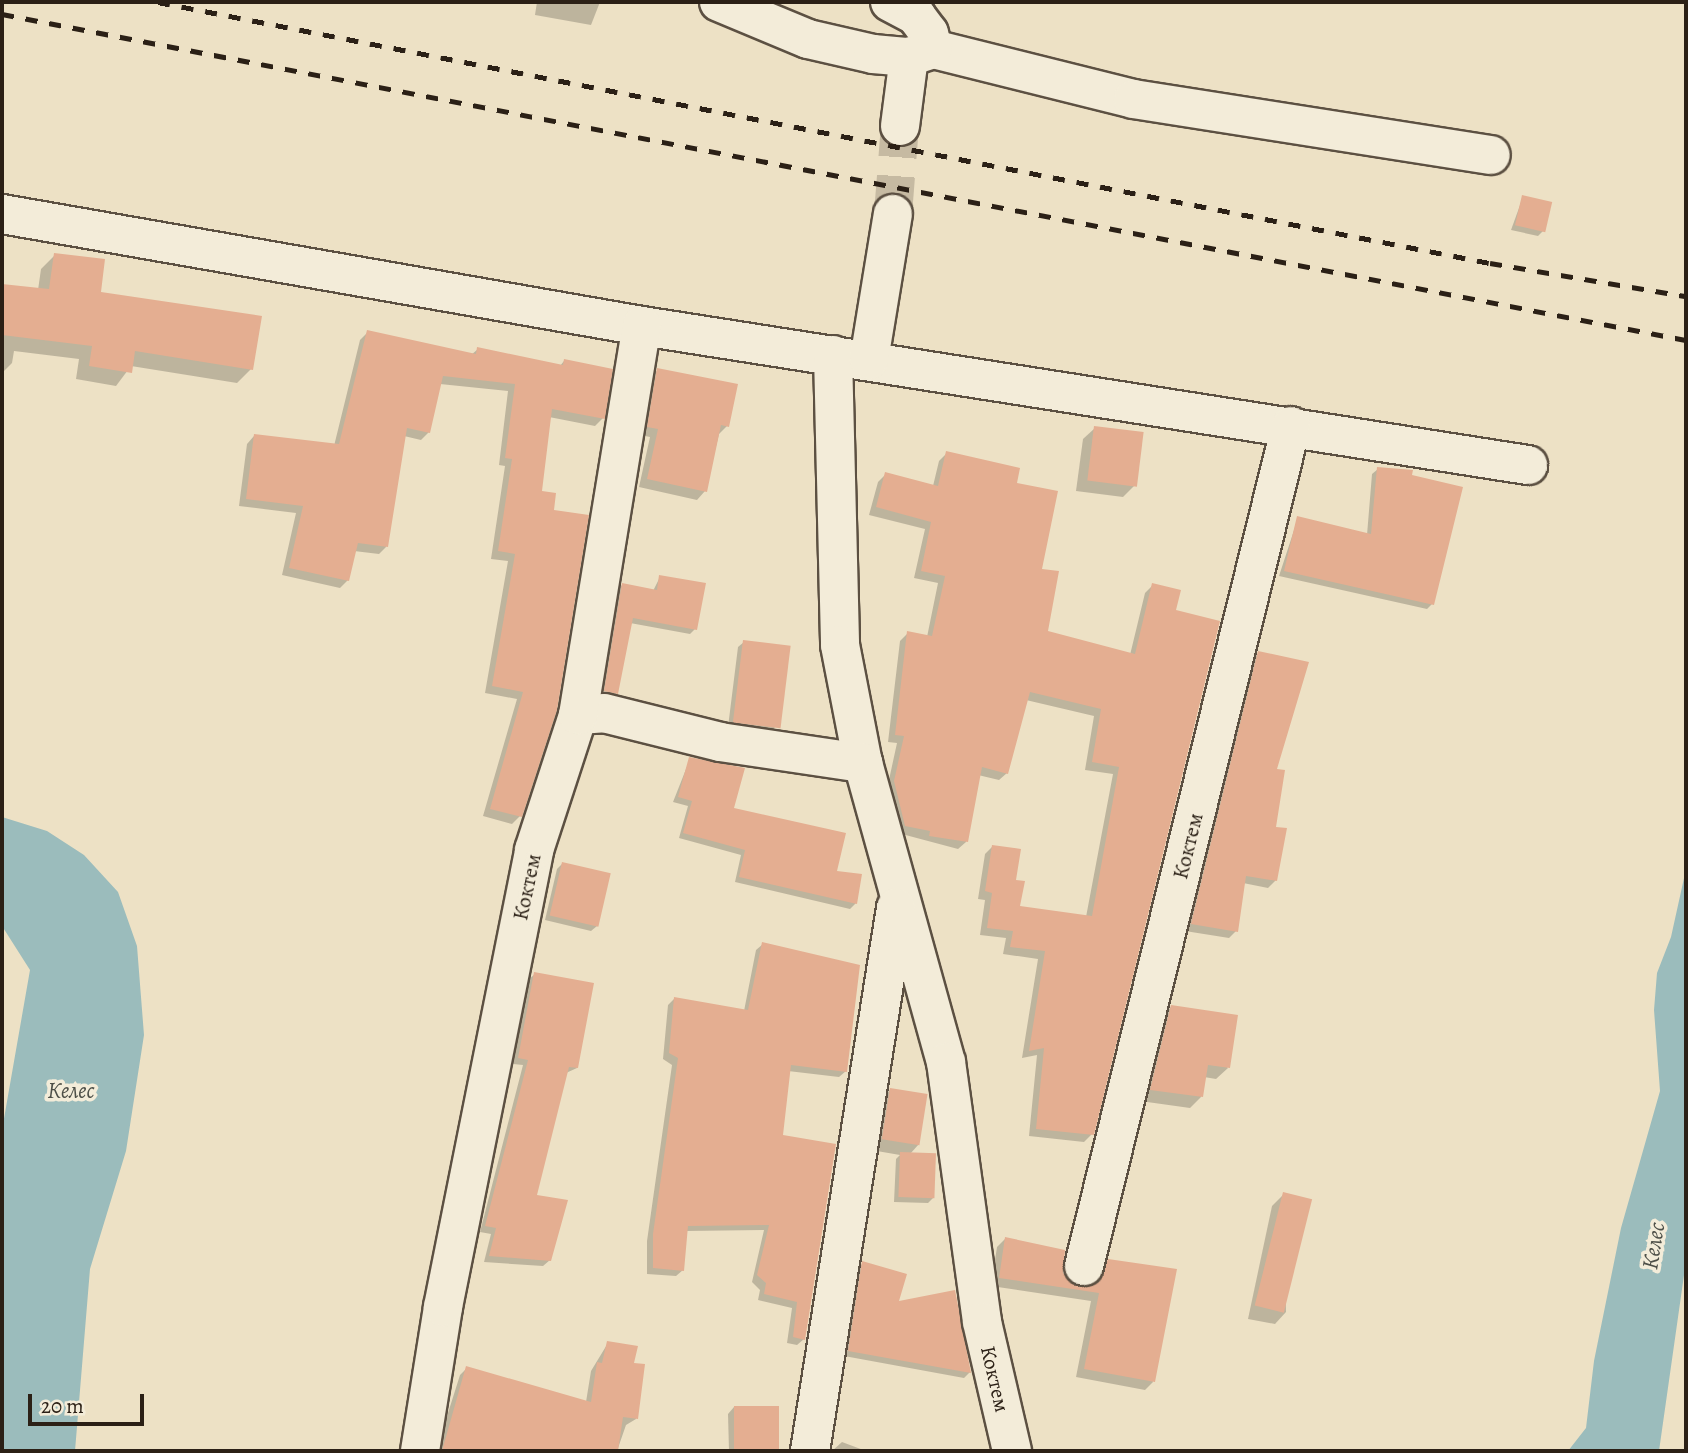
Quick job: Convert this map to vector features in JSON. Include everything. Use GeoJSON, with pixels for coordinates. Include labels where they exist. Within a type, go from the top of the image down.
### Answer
{"type":"FeatureCollection","features":[{"type":"Feature","properties":{"kind":"street"},"geometry":{"type":"LineString","coordinates":[[719,2],[808,39],[921,53],[1133,99],[1491,155]]}},
{"type":"Feature","properties":{"kind":"street"},"geometry":{"type":"LineString","coordinates":[[890,2],[916,16],[929,33],[901,125]]}},
{"type":"Feature","properties":{"kind":"street"},"geometry":{"type":"LineString","coordinates":[[2,214],[642,326],[1528,465]]}},
{"type":"Feature","properties":{"kind":"street","name":"Коктем"},"geometry":{"type":"LineString","coordinates":[[893,214],[851,358],[840,645],[863,763],[946,1062],[982,1322],[1012,1451]]}},
{"type":"Feature","properties":{"kind":"street","name":"Коктем"},"geometry":{"type":"LineString","coordinates":[[420,1451],[443,1307],[534,850],[578,715],[642,326]]}},
{"type":"Feature","properties":{"kind":"street","name":"Коктем"},"geometry":{"type":"LineString","coordinates":[[1084,1266],[1291,426]]}},
{"type":"Feature","properties":{"kind":"street"},"geometry":{"type":"LineString","coordinates":[[578,715],[604,713],[720,742],[863,763]]}},
{"type":"Feature","properties":{"kind":"street","name":"Коктем"},"geometry":{"type":"LineString","coordinates":[[810,1451],[898,895]]}},
{"type":"Feature","properties":{"kind":"water","name":"Келес"},"geometry":{"type":"Polygon","coordinates":[[[2,817],[47,831],[84,855],[118,892],[137,946],[144,1035],[126,1151],[90,1269],[75,1451],[2,1451],[2,1130],[30,970],[2,926],[2,817]]]}},
{"type":"Feature","properties":{"kind":"water","name":"Келес"},"geometry":{"type":"Polygon","coordinates":[[[1686,869],[1686,1261],[1659,1451],[1568,1451],[1586,1428],[1594,1361],[1621,1228],[1660,1091],[1654,1010],[1657,973],[1671,937],[1686,869]]]}},
{"type":"Feature","properties":{"kind":"building"},"geometry":{"type":"Polygon","coordinates":[[[1522,195],[1552,202],[1545,232],[1515,225],[1522,195]]]}},
{"type":"Feature","properties":{"kind":"building"},"geometry":{"type":"Polygon","coordinates":[[[54,253],[105,259],[101,292],[262,316],[253,370],[135,351],[132,373],[89,366],[92,346],[2,335],[2,284],[49,289],[54,253]]]}},
{"type":"Feature","properties":{"kind":"building"},"geometry":{"type":"Polygon","coordinates":[[[367,330],[476,354],[477,347],[563,365],[564,359],[613,369],[605,419],[552,409],[542,491],[556,493],[554,510],[589,515],[557,710],[522,817],[490,809],[523,692],[492,686],[515,554],[498,551],[512,459],[505,458],[515,384],[443,376],[430,433],[407,428],[388,547],[358,543],[349,581],[289,568],[303,506],[246,499],[254,434],[339,444],[367,330]]]}},
{"type":"Feature","properties":{"kind":"building"},"geometry":{"type":"Polygon","coordinates":[[[657,368],[738,384],[729,427],[721,425],[707,492],[647,479],[658,429],[647,427],[657,368]]]}},
{"type":"Feature","properties":{"kind":"building"},"geometry":{"type":"Polygon","coordinates":[[[1094,426],[1144,432],[1137,487],[1087,481],[1094,426]]]}},
{"type":"Feature","properties":{"kind":"building"},"geometry":{"type":"Polygon","coordinates":[[[946,451],[1020,468],[1017,483],[1058,491],[1042,569],[1059,571],[1048,631],[1135,654],[1152,583],[1181,590],[1176,610],[1220,621],[1094,1135],[1036,1129],[1044,1048],[1029,1051],[1045,951],[1010,947],[1013,931],[987,928],[992,893],[985,891],[992,845],[1021,849],[1016,880],[1025,881],[1020,906],[1092,916],[1119,767],[1092,762],[1101,709],[1030,692],[1008,774],[982,767],[968,842],[929,836],[930,831],[905,826],[894,781],[904,736],[895,735],[907,631],[932,636],[945,576],[921,571],[931,522],[876,507],[885,472],[938,486],[946,451]]]}},
{"type":"Feature","properties":{"kind":"building"},"geometry":{"type":"Polygon","coordinates":[[[1377,467],[1413,470],[1412,475],[1463,487],[1434,605],[1284,571],[1297,516],[1371,534],[1377,467]]]}},
{"type":"Feature","properties":{"kind":"building"},"geometry":{"type":"Polygon","coordinates":[[[659,575],[706,583],[697,630],[633,618],[618,694],[604,691],[622,583],[657,590],[659,575]]]}},
{"type":"Feature","properties":{"kind":"building"},"geometry":{"type":"Polygon","coordinates":[[[743,640],[791,646],[781,728],[733,722],[743,640]]]}},
{"type":"Feature","properties":{"kind":"building"},"geometry":{"type":"Polygon","coordinates":[[[1258,651],[1309,662],[1277,769],[1285,770],[1276,827],[1287,828],[1277,881],[1246,876],[1238,932],[1191,924],[1258,651]]]}},
{"type":"Feature","properties":{"kind":"building"},"geometry":{"type":"Polygon","coordinates":[[[689,757],[745,768],[734,808],[846,833],[837,871],[862,874],[857,904],[739,877],[745,850],[683,833],[692,801],[678,797],[689,757]]]}},
{"type":"Feature","properties":{"kind":"building"},"geometry":{"type":"Polygon","coordinates":[[[562,862],[611,873],[598,927],[550,916],[562,862]]]}},
{"type":"Feature","properties":{"kind":"building"},"geometry":{"type":"Polygon","coordinates":[[[762,942],[860,965],[847,1072],[791,1065],[783,1135],[836,1144],[805,1340],[793,1337],[797,1302],[764,1294],[766,1283],[757,1275],[769,1225],[688,1226],[684,1271],[653,1268],[653,1234],[678,1058],[669,1053],[674,997],[748,1010],[762,942]]]}},
{"type":"Feature","properties":{"kind":"building"},"geometry":{"type":"Polygon","coordinates":[[[534,972],[594,983],[578,1068],[569,1067],[537,1195],[568,1200],[551,1261],[489,1256],[496,1228],[485,1226],[528,1060],[518,1058],[534,972]]]}},
{"type":"Feature","properties":{"kind":"building"},"geometry":{"type":"Polygon","coordinates":[[[1171,1005],[1238,1015],[1230,1068],[1208,1065],[1203,1097],[1150,1090],[1171,1005]]]}},
{"type":"Feature","properties":{"kind":"building"},"geometry":{"type":"Polygon","coordinates":[[[890,1088],[928,1094],[919,1145],[882,1139],[890,1088]]]}},
{"type":"Feature","properties":{"kind":"building"},"geometry":{"type":"Polygon","coordinates":[[[900,1152],[936,1153],[934,1198],[898,1197],[900,1152]]]}},
{"type":"Feature","properties":{"kind":"building"},"geometry":{"type":"Polygon","coordinates":[[[1283,1192],[1312,1199],[1284,1313],[1255,1306],[1283,1192]]]}},
{"type":"Feature","properties":{"kind":"building"},"geometry":{"type":"Polygon","coordinates":[[[1005,1237],[1065,1250],[1063,1273],[1079,1287],[1099,1282],[1108,1259],[1177,1269],[1155,1382],[1084,1369],[1099,1293],[999,1278],[1005,1237]]]}},
{"type":"Feature","properties":{"kind":"building"},"geometry":{"type":"Polygon","coordinates":[[[862,1261],[907,1274],[899,1301],[955,1290],[971,1373],[848,1351],[862,1261]]]}},
{"type":"Feature","properties":{"kind":"building"},"geometry":{"type":"Polygon","coordinates":[[[607,1341],[638,1346],[634,1363],[645,1364],[638,1419],[623,1417],[618,1451],[442,1451],[466,1366],[591,1402],[597,1362],[602,1363],[607,1341]]]}},
{"type":"Feature","properties":{"kind":"building"},"geometry":{"type":"Polygon","coordinates":[[[734,1406],[779,1406],[779,1451],[734,1451],[734,1406]]]}},
{"type":"Feature","properties":{"kind":"tunnel"},"geometry":{"type":"LineString","coordinates":[[893,214],[900,126]]}},
{"type":"Feature","properties":{"kind":"railway"},"geometry":{"type":"LineString","coordinates":[[158,2],[1490,263],[1686,296]]}},
{"type":"Feature","properties":{"kind":"railway"},"geometry":{"type":"LineString","coordinates":[[2,14],[1686,340]]}}]}
